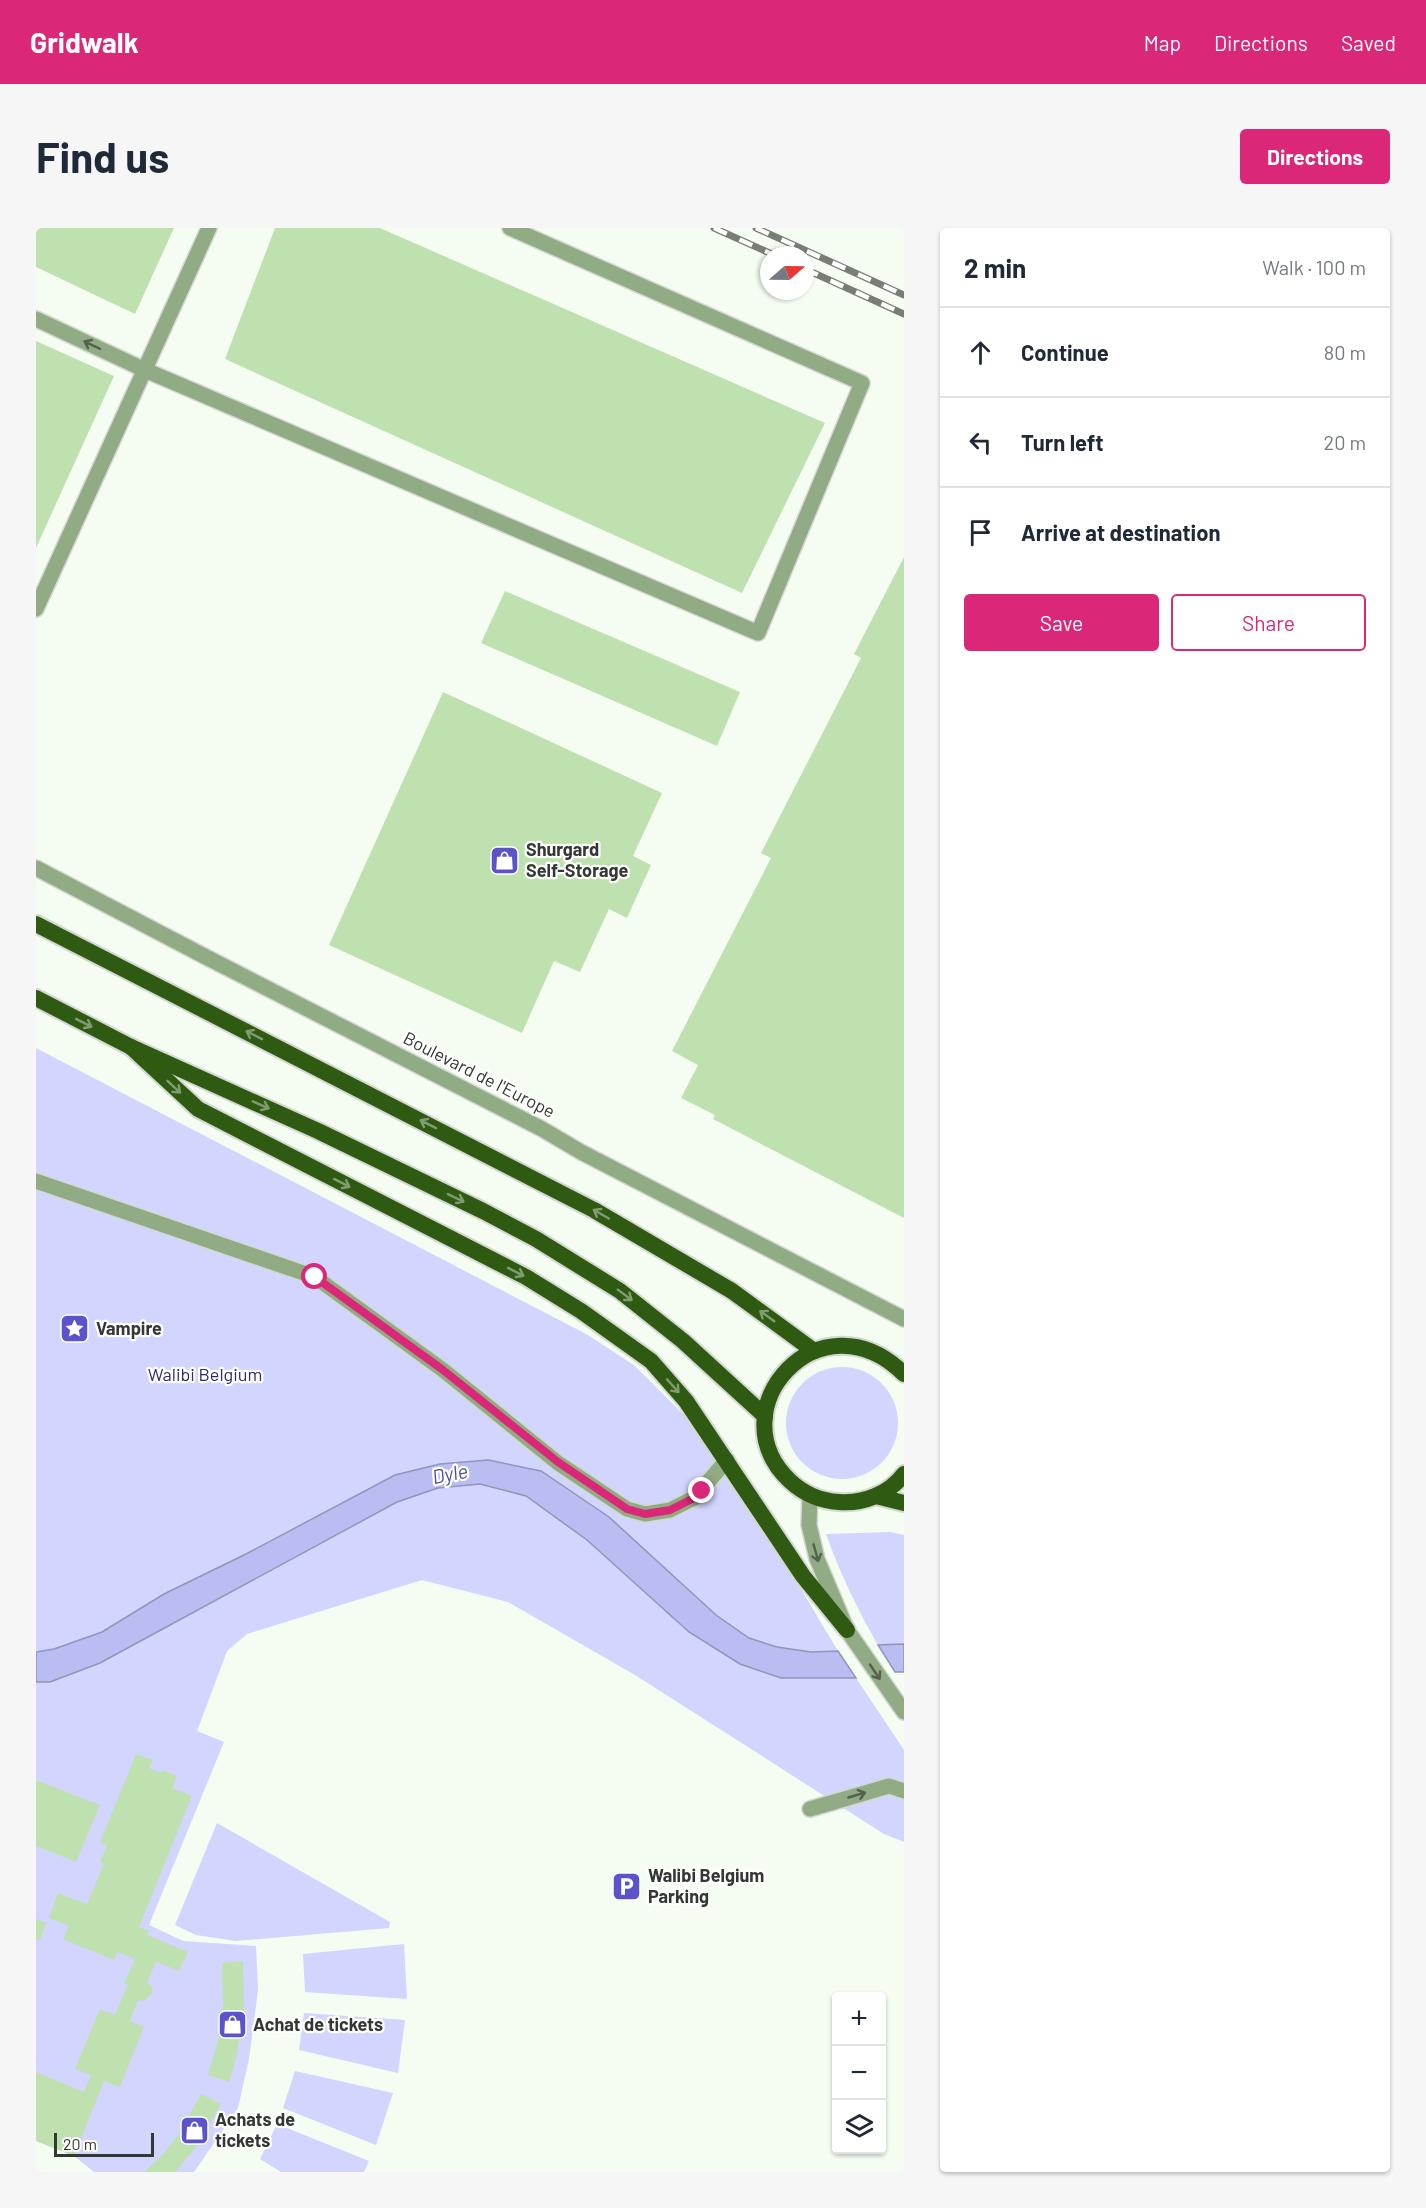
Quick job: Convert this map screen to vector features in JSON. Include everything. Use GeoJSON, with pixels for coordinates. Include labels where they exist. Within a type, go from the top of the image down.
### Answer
{"type":"FeatureCollection","features":[{"type":"Feature","properties":{"kind":"highway"},"geometry":{"type":"LineString","coordinates":[[36,924],[594,1210],[732,1291],[814,1351]]}},
{"type":"Feature","properties":{"kind":"highway"},"geometry":{"type":"LineString","coordinates":[[36,998],[131,1047],[318,1131],[536,1239],[620,1291],[683,1341],[765,1416]]}},
{"type":"Feature","properties":{"kind":"highway"},"geometry":{"type":"LineString","coordinates":[[131,1047],[198,1109],[526,1277],[581,1311],[651,1361],[686,1401],[804,1576],[847,1630]]}},
{"type":"Feature","properties":{"kind":"highway"},"geometry":{"type":"LineString","coordinates":[[904,1374],[879,1354],[847,1345],[830,1346],[814,1351],[790,1366],[781,1377],[768,1402],[765,1416],[765,1432],[776,1463],[797,1487],[821,1500],[843,1503],[865,1500],[889,1488],[904,1474]]}},
{"type":"Feature","properties":{"kind":"highway"},"geometry":{"type":"LineString","coordinates":[[876,1496],[904,1503]]}},
{"type":"Feature","properties":{"kind":"street"},"geometry":{"type":"LineString","coordinates":[[36,609],[209,228]]}},
{"type":"Feature","properties":{"kind":"street"},"geometry":{"type":"LineString","coordinates":[[36,319],[145,370],[759,633],[862,383],[510,228]]}},
{"type":"Feature","properties":{"kind":"street","name":"Boulevard de l'Europe"},"geometry":{"type":"LineString","coordinates":[[36,868],[531,1123],[581,1152],[904,1319]]}},
{"type":"Feature","properties":{"kind":"street"},"geometry":{"type":"LineString","coordinates":[[36,1181],[315,1277],[443,1370],[558,1462],[627,1509],[645,1514],[670,1510],[694,1498],[727,1460]]}},
{"type":"Feature","properties":{"kind":"street"},"geometry":{"type":"LineString","coordinates":[[810,1495],[809,1525],[817,1559],[847,1630],[904,1712]]}},
{"type":"Feature","properties":{"kind":"street"},"geometry":{"type":"LineString","coordinates":[[810,1809],[889,1786],[904,1791]]}},
{"type":"Feature","properties":{"kind":"green space","name":"Walibi Belgium"},"geometry":{"type":"Polygon","coordinates":[[[36,1048],[588,1335],[635,1366],[688,1419],[790,1571],[838,1651],[811,1652],[777,1647],[749,1638],[716,1615],[609,1517],[541,1471],[440,1464],[395,1475],[329,1510],[309,1550],[397,1502],[438,1488],[481,1484],[526,1496],[587,1540],[689,1632],[740,1664],[781,1678],[856,1678],[904,1750],[904,1842],[884,1834],[635,1675],[508,1602],[422,1580],[247,1634],[227,1651],[197,1731],[224,1742],[149,1925],[183,1941],[256,1946],[258,1990],[249,2059],[238,2108],[194,2172],[94,2172],[74,2156],[36,2141],[36,1048]]]}},
{"type":"Feature","properties":{"kind":"green space"},"geometry":{"type":"Polygon","coordinates":[[[842,1367],[863,1371],[881,1384],[894,1402],[898,1423],[894,1444],[881,1462],[863,1475],[842,1479],[821,1475],[803,1462],[790,1444],[786,1423],[790,1402],[803,1384],[821,1371],[842,1367]]]}},
{"type":"Feature","properties":{"kind":"green space"},"geometry":{"type":"Polygon","coordinates":[[[890,1532],[904,1535],[904,1644],[878,1645],[849,1591],[826,1534],[890,1532]]]}},
{"type":"Feature","properties":{"kind":"green space"},"geometry":{"type":"Polygon","coordinates":[[[217,1823],[390,1922],[389,1928],[236,1941],[196,1935],[175,1925],[217,1823]]]}},
{"type":"Feature","properties":{"kind":"green space"},"geometry":{"type":"Polygon","coordinates":[[[404,1944],[407,1999],[305,1992],[303,1954],[404,1944]]]}},
{"type":"Feature","properties":{"kind":"green space"},"geometry":{"type":"Polygon","coordinates":[[[304,2013],[405,2020],[398,2073],[299,2050],[304,2013]]]}},
{"type":"Feature","properties":{"kind":"green space"},"geometry":{"type":"Polygon","coordinates":[[[295,2071],[393,2093],[376,2145],[283,2108],[295,2071]]]}},
{"type":"Feature","properties":{"kind":"green space"},"geometry":{"type":"Polygon","coordinates":[[[277,2124],[369,2161],[364,2172],[281,2172],[260,2159],[277,2124]]]}},
{"type":"Feature","properties":{"kind":"water","name":"Dyle"},"geometry":{"type":"Polygon","coordinates":[[[488,1460],[541,1471],[609,1517],[716,1615],[749,1638],[777,1647],[811,1652],[838,1651],[856,1678],[781,1678],[740,1664],[689,1632],[587,1540],[526,1496],[480,1484],[438,1488],[397,1502],[100,1663],[50,1682],[36,1682],[36,1652],[54,1649],[102,1632],[164,1594],[246,1554],[395,1475],[440,1464],[488,1460]]]}},
{"type":"Feature","properties":{"kind":"water"},"geometry":{"type":"Polygon","coordinates":[[[904,1644],[904,1672],[895,1672],[878,1645],[904,1644]]]}},
{"type":"Feature","properties":{"kind":"building"},"geometry":{"type":"Polygon","coordinates":[[[36,228],[174,228],[135,314],[36,267],[36,228]]]}},
{"type":"Feature","properties":{"kind":"building"},"geometry":{"type":"Polygon","coordinates":[[[275,228],[380,228],[825,423],[742,593],[225,359],[275,228]]]}},
{"type":"Feature","properties":{"kind":"building"},"geometry":{"type":"Polygon","coordinates":[[[36,341],[114,376],[36,548],[36,341]]]}},
{"type":"Feature","properties":{"kind":"building"},"geometry":{"type":"Polygon","coordinates":[[[904,557],[904,1218],[713,1119],[715,1115],[681,1098],[698,1065],[672,1051],[771,858],[761,853],[861,658],[854,654],[904,557]]]}},
{"type":"Feature","properties":{"kind":"building"},"geometry":{"type":"Polygon","coordinates":[[[505,591],[740,692],[717,746],[481,643],[505,591]]]}},
{"type":"Feature","properties":{"kind":"building","name":"Shurgard Self-Storage"},"geometry":{"type":"Polygon","coordinates":[[[443,692],[662,793],[633,856],[651,865],[627,918],[609,909],[580,972],[554,961],[522,1033],[329,945],[443,692]]]}},
{"type":"Feature","properties":{"kind":"building"},"geometry":{"type":"Polygon","coordinates":[[[136,1754],[153,1760],[149,1768],[177,1776],[172,1788],[192,1796],[139,1927],[149,1931],[147,1935],[188,1952],[179,1971],[156,1962],[147,1982],[152,1987],[152,1994],[144,2001],[138,2000],[130,2021],[144,2027],[120,2087],[104,2081],[74,2156],[36,2141],[36,2072],[84,2092],[91,2075],[75,2069],[100,2009],[115,2015],[128,1984],[124,1983],[135,1959],[117,1952],[114,1960],[63,1939],[69,1926],[49,1918],[58,1893],[87,1904],[104,1864],[100,1862],[107,1846],[100,1842],[136,1754]]]}},
{"type":"Feature","properties":{"kind":"building"},"geometry":{"type":"Polygon","coordinates":[[[36,1780],[100,1805],[76,1862],[36,1846],[36,1780]]]}},
{"type":"Feature","properties":{"kind":"building"},"geometry":{"type":"Polygon","coordinates":[[[36,1919],[46,1923],[40,1940],[36,1939],[36,1919]]]}},
{"type":"Feature","properties":{"kind":"building","name":"Achat de tickets"},"geometry":{"type":"Polygon","coordinates":[[[243,1961],[244,2011],[236,2058],[229,2082],[208,2075],[221,2031],[222,1963],[243,1961]]]}},
{"type":"Feature","properties":{"kind":"building","name":"Achats de tickets"},"geometry":{"type":"Polygon","coordinates":[[[201,2094],[221,2104],[196,2147],[175,2172],[144,2172],[164,2153],[178,2135],[201,2094]]]}},
{"type":"Feature","properties":{"kind":"railway"},"geometry":{"type":"LineString","coordinates":[[714,228],[760,249]]}},
{"type":"Feature","properties":{"kind":"railway"},"geometry":{"type":"LineString","coordinates":[[756,228],[904,295]]}},
{"type":"Feature","properties":{"kind":"railway"},"geometry":{"type":"LineString","coordinates":[[814,273],[904,314]]}},
{"type":"Feature","properties":{"kind":"place","name":"Shurgard Self-Storage"},"geometry":{"type":"Point","coordinates":[505,860]}},
{"type":"Feature","properties":{"kind":"place","name":"Vampire"},"geometry":{"type":"Point","coordinates":[75,1329]}},
{"type":"Feature","properties":{"kind":"place","name":"Walibi Belgium Parking"},"geometry":{"type":"Point","coordinates":[627,1886]}},
{"type":"Feature","properties":{"kind":"place","name":"Achat de tickets"},"geometry":{"type":"Point","coordinates":[232,2025]}},
{"type":"Feature","properties":{"kind":"place","name":"Achats de tickets"},"geometry":{"type":"Point","coordinates":[194,2130]}},
{"type":"Feature","properties":{"kind":"route"},"geometry":{"type":"LineString","coordinates":[[315,1277],[443,1370],[558,1462],[627,1509],[645,1514],[670,1510],[694,1498],[702,1491]]}}]}
